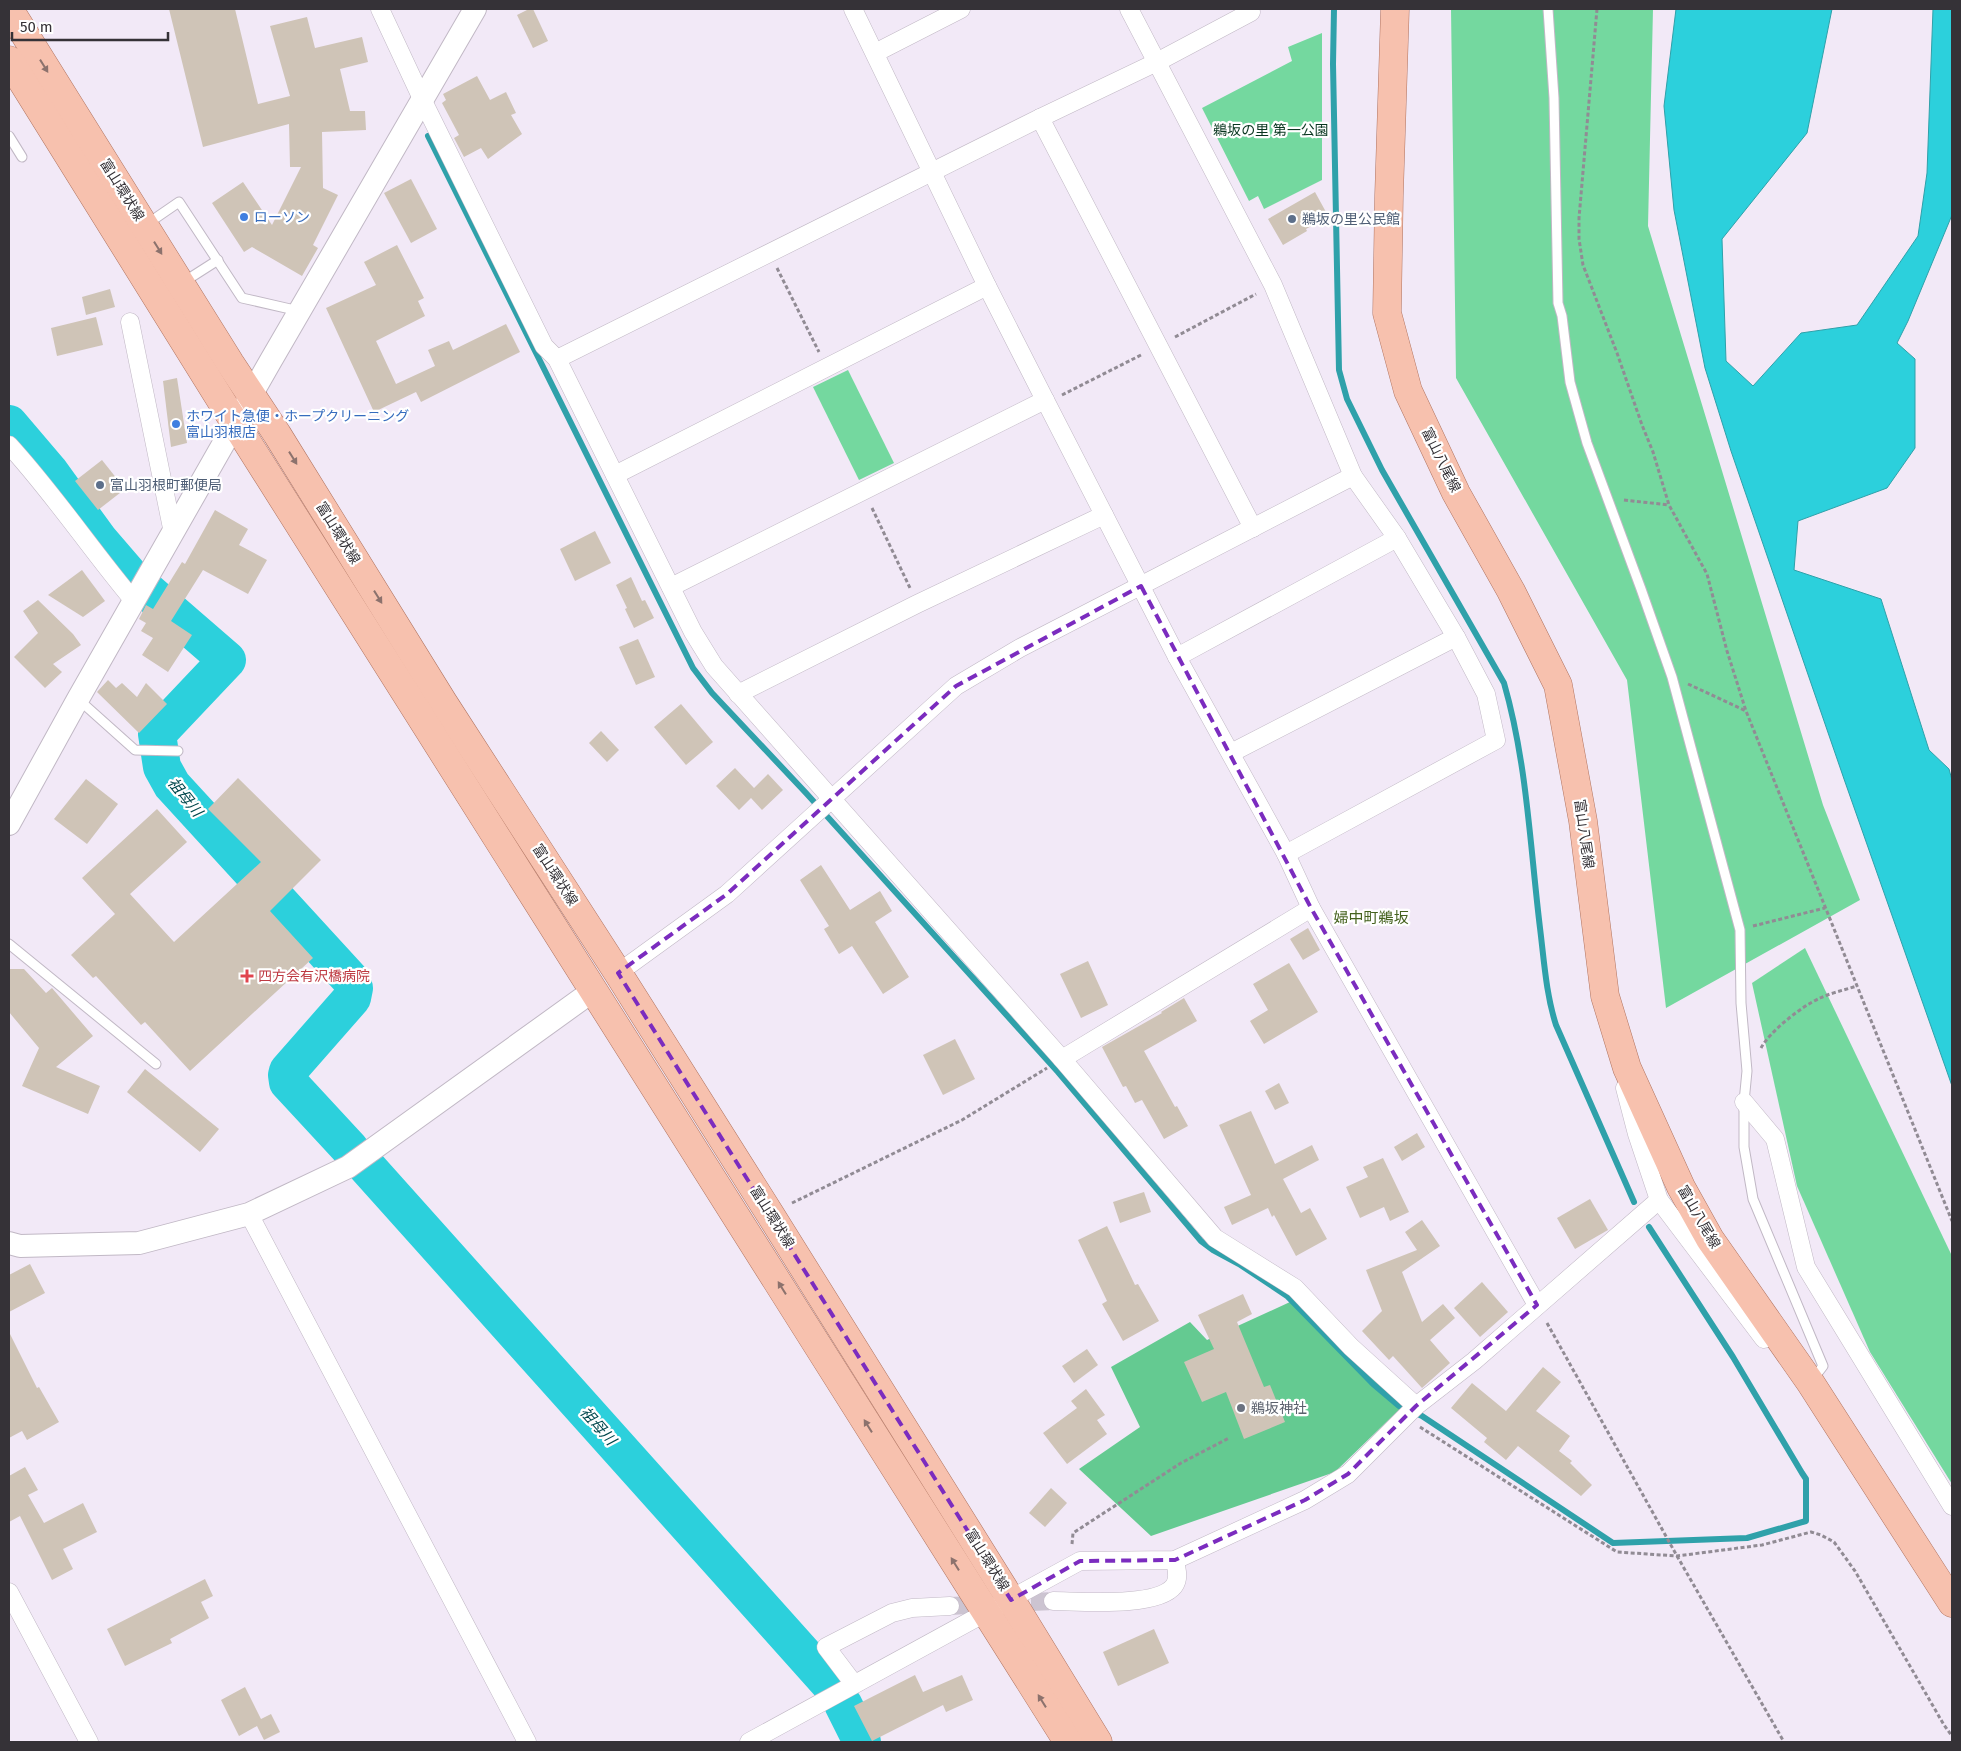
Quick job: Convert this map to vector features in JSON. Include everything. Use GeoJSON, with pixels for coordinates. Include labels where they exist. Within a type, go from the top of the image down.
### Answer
{"type":"FeatureCollection","features":[{"type":"Feature","properties":{"kind":"main road","name":"富山八尾線"},"geometry":{"type":"LineString","coordinates":[[1395,9],[1387,313],[1408,391],[1456,493],[1511,591],[1558,685],[1583,821],[1605,996],[1627,1068],[1681,1187],[1710,1239],[1810,1382],[1952,1603]]}},
{"type":"Feature","properties":{"kind":"main road","name":"富山環状線"},"geometry":{"type":"LineString","coordinates":[[9,10],[277,434],[443,702],[618,973],[770,1214],[1098,1742]]}},
{"type":"Feature","properties":{"kind":"main road","name":"富山環状線"},"geometry":{"type":"LineString","coordinates":[[9,60],[235,423],[1068,1742]]}},
{"type":"Feature","properties":{"kind":"street"},"geometry":{"type":"LineString","coordinates":[[380,9],[422,101],[544,346],[557,360],[693,632],[714,666],[1062,1059],[1215,1238],[1295,1288],[1410,1411]]}},
{"type":"Feature","properties":{"kind":"street"},"geometry":{"type":"LineString","coordinates":[[9,824],[251,395],[475,9]]}},
{"type":"Feature","properties":{"kind":"street"},"geometry":{"type":"LineString","coordinates":[[853,9],[987,286],[1177,657],[1286,854],[1311,908],[1537,1305]]}},
{"type":"Feature","properties":{"kind":"street"},"geometry":{"type":"LineString","coordinates":[[875,53],[961,9]]}},
{"type":"Feature","properties":{"kind":"street"},"geometry":{"type":"LineString","coordinates":[[1129,9],[1273,285],[1353,476],[1396,538],[1456,637],[1486,694],[1496,740],[1286,854]]}},
{"type":"Feature","properties":{"kind":"street"},"geometry":{"type":"LineString","coordinates":[[557,360],[1040,118],[1157,62],[1251,12],[1250,9]]}},
{"type":"Feature","properties":{"kind":"street"},"geometry":{"type":"LineString","coordinates":[[1040,118],[1253,528]]}},
{"type":"Feature","properties":{"kind":"street"},"geometry":{"type":"LineString","coordinates":[[615,474],[827,369],[987,286]]}},
{"type":"Feature","properties":{"kind":"street"},"geometry":{"type":"LineString","coordinates":[[130,322],[173,533]]}},
{"type":"Feature","properties":{"kind":"street"},"geometry":{"type":"LineString","coordinates":[[671,587],[1045,400]]}},
{"type":"Feature","properties":{"kind":"street"},"geometry":{"type":"LineString","coordinates":[[9,445],[31,469],[100,560],[134,601]]}},
{"type":"Feature","properties":{"kind":"street"},"geometry":{"type":"LineString","coordinates":[[618,973],[728,894],[956,686],[1020,648],[1353,476]]}},
{"type":"Feature","properties":{"kind":"street"},"geometry":{"type":"LineString","coordinates":[[738,694],[917,604],[1104,515]]}},
{"type":"Feature","properties":{"kind":"street"},"geometry":{"type":"LineString","coordinates":[[1177,657],[1396,538]]}},
{"type":"Feature","properties":{"kind":"street"},"geometry":{"type":"LineString","coordinates":[[1231,753],[1456,637]]}},
{"type":"Feature","properties":{"kind":"street"},"geometry":{"type":"LineString","coordinates":[[1062,1059],[1311,908]]}},
{"type":"Feature","properties":{"kind":"street"},"geometry":{"type":"LineString","coordinates":[[9,1243],[20,1246],[139,1243],[249,1214],[348,1167],[594,990]]}},
{"type":"Feature","properties":{"kind":"street"},"geometry":{"type":"LineString","coordinates":[[1605,996],[1610,1032],[1637,1134],[1660,1200],[1767,1342],[1810,1382]]}},
{"type":"Feature","properties":{"kind":"street"},"geometry":{"type":"LineString","coordinates":[[1744,1102],[1775,1139],[1806,1267],[1952,1506]]}},
{"type":"Feature","properties":{"kind":"street"},"geometry":{"type":"LineString","coordinates":[[749,1742],[1080,1562],[1174,1560],[1305,1500],[1348,1474],[1410,1411],[1474,1361],[1660,1200]]}},
{"type":"Feature","properties":{"kind":"street"},"geometry":{"type":"LineString","coordinates":[[249,1214],[527,1742]]}},
{"type":"Feature","properties":{"kind":"street"},"geometry":{"type":"LineString","coordinates":[[1053,1601],[1136,1601],[1161,1594],[1174,1586],[1178,1574],[1174,1560]]}},
{"type":"Feature","properties":{"kind":"street"},"geometry":{"type":"LineString","coordinates":[[9,1592],[89,1742]]}},
{"type":"Feature","properties":{"kind":"street"},"geometry":{"type":"LineString","coordinates":[[854,1684],[826,1647],[892,1613],[912,1608],[950,1606]]}},
{"type":"Feature","properties":{"kind":"lane"},"geometry":{"type":"LineString","coordinates":[[1548,9],[1554,98],[1558,303],[1562,316],[1570,382],[1587,443],[1672,677],[1740,930],[1741,1003],[1747,1071],[1744,1102],[1744,1147],[1753,1200],[1823,1366],[1810,1382]]}},
{"type":"Feature","properties":{"kind":"lane"},"geometry":{"type":"LineString","coordinates":[[9,136],[22,157]]}},
{"type":"Feature","properties":{"kind":"lane"},"geometry":{"type":"LineString","coordinates":[[144,226],[179,202],[242,298],[300,311]]}},
{"type":"Feature","properties":{"kind":"lane"},"geometry":{"type":"LineString","coordinates":[[181,284],[218,260]]}},
{"type":"Feature","properties":{"kind":"lane"},"geometry":{"type":"LineString","coordinates":[[78,699],[135,750],[178,751]]}},
{"type":"Feature","properties":{"kind":"lane"},"geometry":{"type":"LineString","coordinates":[[9,945],[156,1064]]}},
{"type":"Feature","properties":{"kind":"path"},"geometry":{"type":"LineString","coordinates":[[1597,9],[1579,218],[1579,239],[1583,266],[1653,452],[1669,505],[1707,574],[1727,651],[1746,711],[1952,1222]]}},
{"type":"Feature","properties":{"kind":"path"},"geometry":{"type":"LineString","coordinates":[[770,254],[827,369]]}},
{"type":"Feature","properties":{"kind":"path"},"geometry":{"type":"LineString","coordinates":[[863,491],[917,604]]}},
{"type":"Feature","properties":{"kind":"path"},"geometry":{"type":"LineString","coordinates":[[1608,498],[1669,505]]}},
{"type":"Feature","properties":{"kind":"path"},"geometry":{"type":"LineString","coordinates":[[1672,677],[1746,711]]}},
{"type":"Feature","properties":{"kind":"path"},"geometry":{"type":"LineString","coordinates":[[1740,930],[1825,908]]}},
{"type":"Feature","properties":{"kind":"path"},"geometry":{"type":"LineString","coordinates":[[1747,1071],[1765,1041],[1782,1024],[1818,999],[1857,986]]}},
{"type":"Feature","properties":{"kind":"path"},"geometry":{"type":"LineString","coordinates":[[770,1214],[962,1120],[1062,1059]]}},
{"type":"Feature","properties":{"kind":"path"},"geometry":{"type":"LineString","coordinates":[[1537,1305],[1676,1556],[1784,1742]]}},
{"type":"Feature","properties":{"kind":"path"},"geometry":{"type":"LineString","coordinates":[[1410,1411],[1617,1552],[1676,1556],[1762,1545],[1811,1532],[1834,1542],[1855,1571],[1952,1736]]}},
{"type":"Feature","properties":{"kind":"path"},"geometry":{"type":"LineString","coordinates":[[1069,1567],[1073,1533],[1181,1463],[1229,1438]]}},
{"type":"Feature","properties":{"kind":"highlighted area"},"geometry":{"type":"Polygon","coordinates":[[[1141,586],[1311,908],[1537,1305],[1416,1406],[1348,1474],[1305,1500],[1175,1560],[1080,1561],[1011,1600],[618,973],[727,894],[956,686],[1141,586]]]}},
{"type":"Feature","properties":{"kind":"green space"},"geometry":{"type":"Polygon","coordinates":[[[1451,9],[1653,9],[1648,226],[1823,805],[1860,900],[1666,1008],[1627,680],[1456,378],[1451,9]]]}},
{"type":"Feature","properties":{"kind":"green space","name":"鵜坂の里 第一公園"},"geometry":{"type":"Polygon","coordinates":[[[1322,33],[1322,180],[1264,209],[1258,196],[1249,201],[1202,108],[1292,61],[1288,47],[1322,33]]]}},
{"type":"Feature","properties":{"kind":"green space"},"geometry":{"type":"Polygon","coordinates":[[[848,370],[894,463],[859,480],[813,387],[848,370]]]}},
{"type":"Feature","properties":{"kind":"green space"},"geometry":{"type":"Polygon","coordinates":[[[1805,948],[1952,1256],[1952,1484],[1870,1352],[1797,1186],[1752,983],[1805,948]]]}},
{"type":"Feature","properties":{"kind":"green space"},"geometry":{"type":"Polygon","coordinates":[[[1290,1302],[1406,1403],[1335,1472],[1151,1536],[1079,1469],[1140,1427],[1111,1367],[1190,1322],[1207,1340],[1290,1302]]]}},
{"type":"Feature","properties":{"kind":"water"},"geometry":{"type":"Polygon","coordinates":[[[1676,9],[1832,9],[1807,133],[1722,239],[1726,361],[1753,386],[1801,333],[1857,325],[1918,236],[1927,173],[1933,9],[1952,9],[1952,215],[1897,343],[1915,359],[1915,448],[1887,488],[1798,521],[1794,570],[1881,599],[1929,750],[1949,769],[1952,780],[1952,1086],[1731,451],[1705,368],[1674,210],[1664,106],[1676,9]]]}},
{"type":"Feature","properties":{"kind":"building"},"geometry":{"type":"Polygon","coordinates":[[[169,9],[235,9],[258,104],[290,96],[270,26],[307,17],[315,48],[362,37],[368,62],[340,69],[350,111],[365,111],[366,130],[322,132],[323,188],[338,195],[313,245],[318,248],[302,276],[252,247],[244,252],[212,203],[243,182],[272,225],[301,167],[290,167],[289,124],[203,147],[169,9]]]}},
{"type":"Feature","properties":{"kind":"building"},"geometry":{"type":"Polygon","coordinates":[[[533,9],[548,41],[533,48],[517,15],[533,9]]]}},
{"type":"Feature","properties":{"kind":"building"},"geometry":{"type":"Polygon","coordinates":[[[477,76],[490,100],[506,92],[516,113],[511,115],[522,134],[488,159],[481,148],[464,157],[454,138],[459,135],[442,103],[446,100],[443,94],[477,76]]]}},
{"type":"Feature","properties":{"kind":"building"},"geometry":{"type":"Polygon","coordinates":[[[411,179],[437,229],[411,243],[384,193],[411,179]]]}},
{"type":"Feature","properties":{"kind":"building","name":"鵜坂の里公民館"},"geometry":{"type":"Polygon","coordinates":[[[1315,192],[1326,212],[1315,218],[1317,223],[1306,229],[1307,231],[1283,245],[1268,219],[1315,192]]]}},
{"type":"Feature","properties":{"kind":"building"},"geometry":{"type":"Polygon","coordinates":[[[397,245],[424,298],[418,301],[425,316],[376,341],[396,384],[435,366],[428,350],[449,341],[453,350],[506,324],[520,352],[421,402],[416,392],[374,412],[326,308],[376,285],[364,262],[397,245]]]}},
{"type":"Feature","properties":{"kind":"building"},"geometry":{"type":"Polygon","coordinates":[[[110,289],[115,307],[86,315],[82,297],[110,289]]]}},
{"type":"Feature","properties":{"kind":"building"},"geometry":{"type":"Polygon","coordinates":[[[96,317],[103,345],[57,356],[51,328],[96,317]]]}},
{"type":"Feature","properties":{"kind":"building","name":"ホワイト急便・ホープクリーニング 富山羽根店"},"geometry":{"type":"Polygon","coordinates":[[[177,378],[187,443],[171,447],[163,381],[177,378]]]}},
{"type":"Feature","properties":{"kind":"building","name":"富山羽根町郵便局"},"geometry":{"type":"Polygon","coordinates":[[[102,460],[125,489],[98,510],[75,481],[102,460]]]}},
{"type":"Feature","properties":{"kind":"building"},"geometry":{"type":"Polygon","coordinates":[[[215,510],[248,529],[239,545],[267,560],[248,594],[203,570],[171,621],[192,635],[168,672],[142,655],[153,638],[141,631],[146,623],[139,619],[146,605],[153,609],[182,562],[185,564],[215,510]]]}},
{"type":"Feature","properties":{"kind":"building"},"geometry":{"type":"Polygon","coordinates":[[[595,531],[611,563],[575,581],[560,549],[595,531]]]}},
{"type":"Feature","properties":{"kind":"building"},"geometry":{"type":"Polygon","coordinates":[[[82,570],[105,601],[83,617],[48,595],[82,570]]]}},
{"type":"Feature","properties":{"kind":"building"},"geometry":{"type":"Polygon","coordinates":[[[631,577],[642,601],[645,600],[654,618],[634,628],[616,585],[631,577]]]}},
{"type":"Feature","properties":{"kind":"building"},"geometry":{"type":"Polygon","coordinates":[[[38,600],[73,634],[81,645],[53,664],[62,672],[45,688],[14,657],[38,633],[23,611],[38,600]]]}},
{"type":"Feature","properties":{"kind":"building"},"geometry":{"type":"Polygon","coordinates":[[[638,639],[655,677],[636,685],[619,647],[638,639]]]}},
{"type":"Feature","properties":{"kind":"building"},"geometry":{"type":"Polygon","coordinates":[[[108,680],[116,688],[122,683],[137,697],[146,683],[167,704],[139,733],[97,692],[108,680]]]}},
{"type":"Feature","properties":{"kind":"building"},"geometry":{"type":"Polygon","coordinates":[[[681,704],[713,742],[686,765],[654,727],[681,704]]]}},
{"type":"Feature","properties":{"kind":"building"},"geometry":{"type":"Polygon","coordinates":[[[601,731],[619,750],[607,762],[589,743],[601,731]]]}},
{"type":"Feature","properties":{"kind":"building"},"geometry":{"type":"Polygon","coordinates":[[[735,768],[754,788],[768,774],[783,790],[762,810],[751,798],[739,810],[716,786],[735,768]]]}},
{"type":"Feature","properties":{"kind":"building"},"geometry":{"type":"Polygon","coordinates":[[[238,778],[321,860],[270,911],[313,958],[190,1071],[145,1022],[141,1025],[96,976],[93,978],[71,955],[115,914],[82,878],[157,809],[187,842],[130,894],[174,942],[261,862],[208,809],[238,778]]]}},
{"type":"Feature","properties":{"kind":"building"},"geometry":{"type":"Polygon","coordinates":[[[86,779],[118,804],[87,844],[54,819],[86,779]]]}},
{"type":"Feature","properties":{"kind":"building"},"geometry":{"type":"Polygon","coordinates":[[[821,865],[850,910],[880,891],[892,911],[875,922],[909,977],[883,994],[852,946],[839,954],[824,929],[829,926],[800,880],[821,865]]]}},
{"type":"Feature","properties":{"kind":"building"},"geometry":{"type":"Polygon","coordinates":[[[1308,928],[1320,950],[1303,960],[1290,939],[1308,928]]]}},
{"type":"Feature","properties":{"kind":"building"},"geometry":{"type":"Polygon","coordinates":[[[1088,961],[1108,1005],[1081,1018],[1060,974],[1088,961]]]}},
{"type":"Feature","properties":{"kind":"building"},"geometry":{"type":"Polygon","coordinates":[[[1289,963],[1318,1012],[1264,1044],[1250,1021],[1268,1010],[1253,984],[1289,963]]]}},
{"type":"Feature","properties":{"kind":"building"},"geometry":{"type":"Polygon","coordinates":[[[9,969],[24,969],[46,993],[52,988],[93,1036],[56,1067],[100,1086],[88,1114],[22,1086],[39,1048],[9,1012],[9,969]]]}},
{"type":"Feature","properties":{"kind":"building"},"geometry":{"type":"Polygon","coordinates":[[[1184,998],[1197,1021],[1144,1051],[1175,1107],[1177,1106],[1188,1126],[1164,1139],[1142,1100],[1135,1103],[1126,1086],[1123,1087],[1102,1047],[1162,1013],[1184,998]]]}},
{"type":"Feature","properties":{"kind":"building"},"geometry":{"type":"Polygon","coordinates":[[[955,1039],[975,1079],[943,1095],[923,1055],[955,1039]]]}},
{"type":"Feature","properties":{"kind":"building"},"geometry":{"type":"Polygon","coordinates":[[[145,1069],[219,1129],[200,1152],[127,1092],[145,1069]]]}},
{"type":"Feature","properties":{"kind":"building"},"geometry":{"type":"Polygon","coordinates":[[[1279,1083],[1289,1103],[1275,1110],[1265,1091],[1279,1083]]]}},
{"type":"Feature","properties":{"kind":"building"},"geometry":{"type":"Polygon","coordinates":[[[1251,1111],[1275,1164],[1312,1145],[1319,1160],[1283,1179],[1301,1213],[1310,1208],[1327,1239],[1296,1256],[1274,1215],[1272,1217],[1268,1208],[1232,1225],[1224,1207],[1251,1195],[1219,1125],[1251,1111]]]}},
{"type":"Feature","properties":{"kind":"building"},"geometry":{"type":"Polygon","coordinates":[[[1417,1133],[1425,1147],[1402,1161],[1394,1147],[1417,1133]]]}},
{"type":"Feature","properties":{"kind":"building"},"geometry":{"type":"Polygon","coordinates":[[[1383,1158],[1409,1212],[1390,1221],[1384,1207],[1360,1218],[1346,1187],[1368,1177],[1363,1167],[1383,1158]]]}},
{"type":"Feature","properties":{"kind":"building"},"geometry":{"type":"Polygon","coordinates":[[[1144,1192],[1151,1212],[1120,1223],[1113,1202],[1144,1192]]]}},
{"type":"Feature","properties":{"kind":"building"},"geometry":{"type":"Polygon","coordinates":[[[1590,1199],[1608,1230],[1575,1249],[1557,1218],[1590,1199]]]}},
{"type":"Feature","properties":{"kind":"building"},"geometry":{"type":"Polygon","coordinates":[[[1422,1220],[1440,1246],[1402,1272],[1422,1322],[1443,1304],[1455,1318],[1430,1340],[1450,1363],[1422,1388],[1393,1356],[1389,1360],[1362,1331],[1382,1311],[1366,1270],[1417,1250],[1405,1232],[1422,1220]]]}},
{"type":"Feature","properties":{"kind":"building"},"geometry":{"type":"Polygon","coordinates":[[[1107,1226],[1135,1285],[1138,1284],[1159,1321],[1123,1341],[1102,1304],[1107,1301],[1078,1240],[1107,1226]]]}},
{"type":"Feature","properties":{"kind":"building"},"geometry":{"type":"Polygon","coordinates":[[[30,1264],[45,1293],[9,1312],[9,1275],[30,1264]]]}},
{"type":"Feature","properties":{"kind":"building"},"geometry":{"type":"Polygon","coordinates":[[[1482,1282],[1508,1312],[1480,1337],[1454,1308],[1482,1282]]]}},
{"type":"Feature","properties":{"kind":"building"},"geometry":{"type":"Polygon","coordinates":[[[1243,1294],[1252,1314],[1237,1322],[1264,1387],[1270,1385],[1285,1422],[1244,1439],[1226,1392],[1202,1402],[1184,1362],[1214,1349],[1198,1315],[1243,1294]]]}},
{"type":"Feature","properties":{"kind":"building"},"geometry":{"type":"Polygon","coordinates":[[[9,1332],[37,1388],[39,1387],[59,1422],[27,1440],[22,1431],[9,1438],[9,1332]]]}},
{"type":"Feature","properties":{"kind":"building"},"geometry":{"type":"Polygon","coordinates":[[[1087,1349],[1098,1365],[1074,1383],[1062,1366],[1087,1349]]]}},
{"type":"Feature","properties":{"kind":"building"},"geometry":{"type":"Polygon","coordinates":[[[1543,1367],[1561,1382],[1536,1411],[1570,1436],[1559,1451],[1572,1461],[1570,1463],[1592,1485],[1581,1496],[1518,1446],[1506,1460],[1484,1442],[1487,1438],[1451,1408],[1472,1383],[1506,1411],[1543,1367]]]}},
{"type":"Feature","properties":{"kind":"building"},"geometry":{"type":"Polygon","coordinates":[[[1086,1389],[1105,1415],[1097,1420],[1107,1434],[1067,1464],[1043,1433],[1077,1408],[1071,1401],[1086,1389]]]}},
{"type":"Feature","properties":{"kind":"building"},"geometry":{"type":"Polygon","coordinates":[[[25,1467],[38,1490],[28,1495],[44,1523],[83,1503],[97,1532],[63,1549],[73,1569],[52,1580],[20,1516],[9,1522],[9,1476],[25,1467]]]}},
{"type":"Feature","properties":{"kind":"building"},"geometry":{"type":"Polygon","coordinates":[[[1051,1488],[1067,1503],[1045,1527],[1029,1513],[1051,1488]]]}},
{"type":"Feature","properties":{"kind":"building"},"geometry":{"type":"Polygon","coordinates":[[[205,1579],[213,1596],[201,1602],[209,1618],[170,1639],[172,1643],[125,1666],[107,1629],[205,1579]]]}},
{"type":"Feature","properties":{"kind":"building"},"geometry":{"type":"Polygon","coordinates":[[[1154,1629],[1169,1663],[1118,1686],[1103,1652],[1154,1629]]]}},
{"type":"Feature","properties":{"kind":"building"},"geometry":{"type":"Polygon","coordinates":[[[915,1675],[923,1692],[962,1675],[973,1700],[946,1712],[943,1705],[872,1741],[854,1706],[915,1675]]]}},
{"type":"Feature","properties":{"kind":"building"},"geometry":{"type":"Polygon","coordinates":[[[245,1687],[261,1719],[271,1714],[280,1732],[264,1740],[257,1726],[239,1736],[221,1700],[245,1687]]]}},
{"type":"Feature","properties":{"kind":"waterway"},"geometry":{"type":"LineString","coordinates":[[1334,9],[1333,64],[1339,370],[1347,399],[1382,470],[1504,683],[1512,713],[1523,774],[1544,965],[1556,1025],[1634,1202]]}},
{"type":"Feature","properties":{"kind":"waterway"},"geometry":{"type":"LineString","coordinates":[[428,136],[693,668],[712,693],[806,793],[1058,1072],[1201,1241],[1287,1296],[1373,1384],[1399,1406],[1422,1416],[1613,1543],[1747,1538],[1806,1521],[1806,1479],[1733,1357],[1649,1227]]}},
{"type":"Feature","properties":{"kind":"waterway","name":"祖母川"},"geometry":{"type":"LineString","coordinates":[[9,424],[49,471],[99,540],[130,576],[227,660],[157,734],[162,767],[172,785],[350,979],[354,988],[352,998],[288,1071],[287,1075],[288,1082],[350,1149]]}},
{"type":"Feature","properties":{"kind":"waterway","name":"祖母川"},"geometry":{"type":"LineString","coordinates":[[367,1167],[830,1684]]}},
{"type":"Feature","properties":{"kind":"waterway","name":"祖母川"},"geometry":{"type":"LineString","coordinates":[[843,1704],[862,1742]]}},
{"type":"Feature","properties":{"kind":"tunnel"},"geometry":{"type":"LineString","coordinates":[[950,1606],[1053,1601]]}},
{"type":"Feature","properties":{"kind":"place","name":"ローソン"},"geometry":{"type":"Point","coordinates":[244,217]}},
{"type":"Feature","properties":{"kind":"place","name":"鵜坂の里公民館"},"geometry":{"type":"Point","coordinates":[1292,219]}},
{"type":"Feature","properties":{"kind":"place","name":"ホワイト急便・ホープクリーニング 富山羽根店"},"geometry":{"type":"Point","coordinates":[176,424]}},
{"type":"Feature","properties":{"kind":"place","name":"富山羽根町郵便局"},"geometry":{"type":"Point","coordinates":[100,485]}},
{"type":"Feature","properties":{"kind":"place","name":"四方会有沢橋病院"},"geometry":{"type":"Point","coordinates":[247,976]}},
{"type":"Feature","properties":{"kind":"place","name":"鵜坂神社"},"geometry":{"type":"Point","coordinates":[1241,1408]}},
{"type":"Feature","properties":{"kind":"district","name":"婦中町鵜坂"},"geometry":{"type":"Point","coordinates":[1371,918]}}]}
